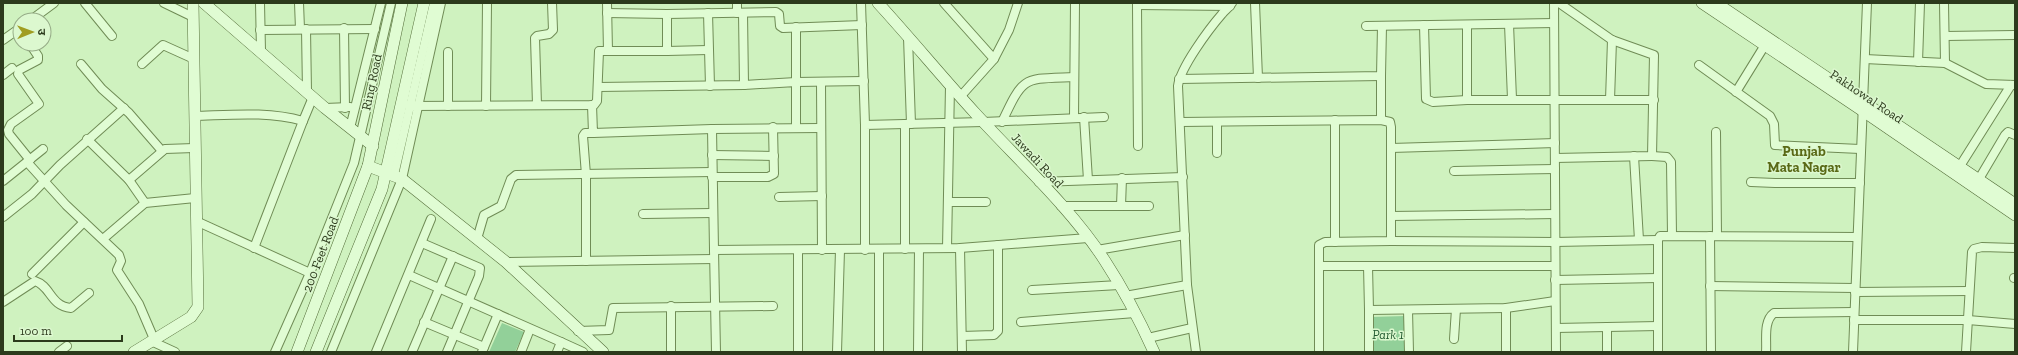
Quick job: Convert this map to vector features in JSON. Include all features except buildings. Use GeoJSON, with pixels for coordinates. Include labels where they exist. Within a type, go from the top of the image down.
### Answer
{"type":"FeatureCollection","features":[{"type":"Feature","properties":{"kind":"street"},"geometry":{"type":"LineString","coordinates":[[42,12],[54,3]]}},
{"type":"Feature","properties":{"kind":"street"},"geometry":{"type":"LineString","coordinates":[[85,3],[112,36]]}},
{"type":"Feature","properties":{"kind":"street"},"geometry":{"type":"LineString","coordinates":[[164,3],[193,17]]}},
{"type":"Feature","properties":{"kind":"street"},"geometry":{"type":"LineString","coordinates":[[134,352],[191,316],[198,307],[192,3]]}},
{"type":"Feature","properties":{"kind":"street"},"geometry":{"type":"LineString","coordinates":[[204,3],[325,108],[373,146]]}},
{"type":"Feature","properties":{"kind":"street"},"geometry":{"type":"LineString","coordinates":[[260,3],[261,51]]}},
{"type":"Feature","properties":{"kind":"street"},"geometry":{"type":"LineString","coordinates":[[254,248],[303,121],[310,94],[300,3]]}},
{"type":"Feature","properties":{"kind":"street"},"geometry":{"type":"LineString","coordinates":[[350,128],[357,107],[381,3]]}},
{"type":"Feature","properties":{"kind":"street"},"geometry":{"type":"LineString","coordinates":[[275,352],[310,273],[354,163],[391,3]]}},
{"type":"Feature","properties":{"kind":"street","name":"Ring Road"},"geometry":{"type":"LineString","coordinates":[[368,166],[402,3]]}},
{"type":"Feature","properties":{"kind":"street"},"geometry":{"type":"LineString","coordinates":[[316,352],[378,201],[394,176],[424,3]]}},
{"type":"Feature","properties":{"kind":"street"},"geometry":{"type":"LineString","coordinates":[[413,106],[434,3]]}},
{"type":"Feature","properties":{"kind":"street"},"geometry":{"type":"LineString","coordinates":[[331,352],[394,176],[441,3]]}},
{"type":"Feature","properties":{"kind":"street"},"geometry":{"type":"LineString","coordinates":[[486,106],[487,3]]}},
{"type":"Feature","properties":{"kind":"street"},"geometry":{"type":"LineString","coordinates":[[537,105],[535,38],[537,36],[549,34],[553,30],[552,3]]}},
{"type":"Feature","properties":{"kind":"street"},"geometry":{"type":"LineString","coordinates":[[607,3],[608,51]]}},
{"type":"Feature","properties":{"kind":"street"},"geometry":{"type":"LineString","coordinates":[[737,3],[740,13],[744,85]]}},
{"type":"Feature","properties":{"kind":"street"},"geometry":{"type":"LineString","coordinates":[[861,3],[865,125],[865,250]]}},
{"type":"Feature","properties":{"kind":"street","name":"Jawadi Road"},"geometry":{"type":"LineString","coordinates":[[878,3],[950,86],[1061,206],[1088,238],[1119,285],[1135,313],[1154,352]]}},
{"type":"Feature","properties":{"kind":"street"},"geometry":{"type":"LineString","coordinates":[[944,3],[994,59]]}},
{"type":"Feature","properties":{"kind":"street"},"geometry":{"type":"LineString","coordinates":[[960,96],[994,59],[1009,30],[1018,3]]}},
{"type":"Feature","properties":{"kind":"street"},"geometry":{"type":"LineString","coordinates":[[1074,118],[1075,3]]}},
{"type":"Feature","properties":{"kind":"street"},"geometry":{"type":"LineString","coordinates":[[1255,3],[1258,78]]}},
{"type":"Feature","properties":{"kind":"street"},"geometry":{"type":"LineString","coordinates":[[1554,3],[1556,352]]}},
{"type":"Feature","properties":{"kind":"street"},"geometry":{"type":"LineString","coordinates":[[1559,3],[1612,40],[1654,54],[1652,156]]}},
{"type":"Feature","properties":{"kind":"street","name":"Pakhowal Road"},"geometry":{"type":"LineString","coordinates":[[1702,3],[1960,166],[2015,204]]}},
{"type":"Feature","properties":{"kind":"street","name":"Pakhowal Road"},"geometry":{"type":"LineString","coordinates":[[1716,3],[1864,106],[2015,215]]}},
{"type":"Feature","properties":{"kind":"street"},"geometry":{"type":"LineString","coordinates":[[1853,352],[1867,3]]}},
{"type":"Feature","properties":{"kind":"street"},"geometry":{"type":"LineString","coordinates":[[1918,62],[1920,3]]}},
{"type":"Feature","properties":{"kind":"street"},"geometry":{"type":"LineString","coordinates":[[1944,3],[1945,63]]}},
{"type":"Feature","properties":{"kind":"street"},"geometry":{"type":"LineString","coordinates":[[1138,146],[1137,4],[1227,6]]}},
{"type":"Feature","properties":{"kind":"street"},"geometry":{"type":"LineString","coordinates":[[1196,352],[1188,285],[1179,79],[1186,66],[1227,6]]}},
{"type":"Feature","properties":{"kind":"street"},"geometry":{"type":"LineString","coordinates":[[607,13],[667,14],[778,12],[781,28],[862,25]]}},
{"type":"Feature","properties":{"kind":"street"},"geometry":{"type":"LineString","coordinates":[[708,13],[710,86]]}},
{"type":"Feature","properties":{"kind":"street"},"geometry":{"type":"LineString","coordinates":[[667,14],[667,51]]}},
{"type":"Feature","properties":{"kind":"street"},"geometry":{"type":"LineString","coordinates":[[1366,26],[1554,23]]}},
{"type":"Feature","properties":{"kind":"street"},"geometry":{"type":"LineString","coordinates":[[1509,24],[1512,99]]}},
{"type":"Feature","properties":{"kind":"street"},"geometry":{"type":"LineString","coordinates":[[1424,25],[1426,98],[1433,102],[1512,99],[1654,100]]}},
{"type":"Feature","properties":{"kind":"street"},"geometry":{"type":"LineString","coordinates":[[1467,25],[1467,100]]}},
{"type":"Feature","properties":{"kind":"street"},"geometry":{"type":"LineString","coordinates":[[1381,120],[1382,26]]}},
{"type":"Feature","properties":{"kind":"street"},"geometry":{"type":"LineString","coordinates":[[260,30],[344,28],[375,29]]}},
{"type":"Feature","properties":{"kind":"street"},"geometry":{"type":"LineString","coordinates":[[344,28],[345,108]]}},
{"type":"Feature","properties":{"kind":"street"},"geometry":{"type":"LineString","coordinates":[[796,28],[796,128]]}},
{"type":"Feature","properties":{"kind":"street"},"geometry":{"type":"LineString","coordinates":[[3,40],[12,34]]}},
{"type":"Feature","properties":{"kind":"street"},"geometry":{"type":"LineString","coordinates":[[1945,36],[2015,35]]}},
{"type":"Feature","properties":{"kind":"street"},"geometry":{"type":"LineString","coordinates":[[905,249],[908,124],[908,38]]}},
{"type":"Feature","properties":{"kind":"street"},"geometry":{"type":"LineString","coordinates":[[1610,100],[1612,40]]}},
{"type":"Feature","properties":{"kind":"street"},"geometry":{"type":"LineString","coordinates":[[1736,92],[1765,44]]}},
{"type":"Feature","properties":{"kind":"street"},"geometry":{"type":"LineString","coordinates":[[142,64],[163,45],[194,59]]}},
{"type":"Feature","properties":{"kind":"street"},"geometry":{"type":"LineString","coordinates":[[413,106],[592,105],[597,101],[599,52],[708,50]]}},
{"type":"Feature","properties":{"kind":"street"},"geometry":{"type":"LineString","coordinates":[[35,52],[38,56],[38,60],[19,70],[18,74],[39,104],[11,124],[8,130],[28,161],[44,182],[121,258],[118,270],[140,304],[153,340],[175,352]]}},
{"type":"Feature","properties":{"kind":"street"},"geometry":{"type":"LineString","coordinates":[[448,52],[448,106]]}},
{"type":"Feature","properties":{"kind":"street"},"geometry":{"type":"LineString","coordinates":[[1865,59],[1945,63],[1986,84],[2013,85]]}},
{"type":"Feature","properties":{"kind":"street"},"geometry":{"type":"LineString","coordinates":[[81,64],[106,93],[124,108],[162,151]]}},
{"type":"Feature","properties":{"kind":"street"},"geometry":{"type":"LineString","coordinates":[[1699,65],[1773,120],[1775,146],[1860,149]]}},
{"type":"Feature","properties":{"kind":"street"},"geometry":{"type":"LineString","coordinates":[[3,75],[12,68]]}},
{"type":"Feature","properties":{"kind":"street"},"geometry":{"type":"LineString","coordinates":[[1179,79],[1381,76]]}},
{"type":"Feature","properties":{"kind":"street"},"geometry":{"type":"LineString","coordinates":[[1002,122],[1020,86],[1027,82],[1043,78],[1074,77]]}},
{"type":"Feature","properties":{"kind":"street"},"geometry":{"type":"LineString","coordinates":[[598,87],[710,86],[796,82],[864,81]]}},
{"type":"Feature","properties":{"kind":"street"},"geometry":{"type":"LineString","coordinates":[[820,82],[822,250]]}},
{"type":"Feature","properties":{"kind":"street"},"geometry":{"type":"LineString","coordinates":[[1960,166],[2013,85]]}},
{"type":"Feature","properties":{"kind":"street"},"geometry":{"type":"LineString","coordinates":[[947,248],[950,86]]}},
{"type":"Feature","properties":{"kind":"street"},"geometry":{"type":"LineString","coordinates":[[592,105],[593,133]]}},
{"type":"Feature","properties":{"kind":"street"},"geometry":{"type":"LineString","coordinates":[[325,108],[357,107]]}},
{"type":"Feature","properties":{"kind":"street"},"geometry":{"type":"LineString","coordinates":[[3,217],[44,182],[87,139],[124,108]]}},
{"type":"Feature","properties":{"kind":"street"},"geometry":{"type":"LineString","coordinates":[[194,116],[267,114],[284,116],[303,121]]}},
{"type":"Feature","properties":{"kind":"street"},"geometry":{"type":"LineString","coordinates":[[865,125],[1002,122],[1104,116]]}},
{"type":"Feature","properties":{"kind":"street"},"geometry":{"type":"LineString","coordinates":[[1084,117],[1088,180]]}},
{"type":"Feature","properties":{"kind":"street"},"geometry":{"type":"LineString","coordinates":[[1335,242],[1336,120]]}},
{"type":"Feature","properties":{"kind":"street"},"geometry":{"type":"LineString","coordinates":[[1180,122],[1387,120],[1391,124],[1391,241]]}},
{"type":"Feature","properties":{"kind":"street"},"geometry":{"type":"LineString","coordinates":[[1217,122],[1217,153]]}},
{"type":"Feature","properties":{"kind":"street"},"geometry":{"type":"LineString","coordinates":[[477,239],[484,215],[501,206],[514,176],[712,174],[771,176],[774,171],[773,127]]}},
{"type":"Feature","properties":{"kind":"street"},"geometry":{"type":"LineString","coordinates":[[586,261],[585,133],[773,127],[821,128]]}},
{"type":"Feature","properties":{"kind":"street"},"geometry":{"type":"LineString","coordinates":[[712,129],[712,213],[716,352]]}},
{"type":"Feature","properties":{"kind":"street"},"geometry":{"type":"LineString","coordinates":[[1711,352],[1710,286],[1714,236],[1716,132]]}},
{"type":"Feature","properties":{"kind":"street"},"geometry":{"type":"LineString","coordinates":[[1979,179],[2005,135],[2008,132],[2015,135]]}},
{"type":"Feature","properties":{"kind":"street"},"geometry":{"type":"LineString","coordinates":[[87,139],[129,180],[145,203]]}},
{"type":"Feature","properties":{"kind":"street"},"geometry":{"type":"LineString","coordinates":[[1391,148],[1555,143]]}},
{"type":"Feature","properties":{"kind":"street"},"geometry":{"type":"LineString","coordinates":[[129,180],[162,151],[170,148],[194,148]]}},
{"type":"Feature","properties":{"kind":"street"},"geometry":{"type":"LineString","coordinates":[[3,181],[43,149]]}},
{"type":"Feature","properties":{"kind":"street"},"geometry":{"type":"LineString","coordinates":[[712,155],[774,156]]}},
{"type":"Feature","properties":{"kind":"street"},"geometry":{"type":"LineString","coordinates":[[1634,156],[1639,240]]}},
{"type":"Feature","properties":{"kind":"street"},"geometry":{"type":"LineString","coordinates":[[1555,158],[1634,156],[1667,157],[1671,162],[1672,235]]}},
{"type":"Feature","properties":{"kind":"street"},"geometry":{"type":"LineString","coordinates":[[368,166],[394,176],[477,239],[506,262],[578,331],[603,352]]}},
{"type":"Feature","properties":{"kind":"street","name":"200 Feet Road"},"geometry":{"type":"LineString","coordinates":[[297,352],[368,166]]}},
{"type":"Feature","properties":{"kind":"street"},"geometry":{"type":"LineString","coordinates":[[1454,171],[1555,169]]}},
{"type":"Feature","properties":{"kind":"street"},"geometry":{"type":"LineString","coordinates":[[1039,182],[1183,177]]}},
{"type":"Feature","properties":{"kind":"street"},"geometry":{"type":"LineString","coordinates":[[1121,206],[1122,178]]}},
{"type":"Feature","properties":{"kind":"street"},"geometry":{"type":"LineString","coordinates":[[1751,182],[1860,183]]}},
{"type":"Feature","properties":{"kind":"street"},"geometry":{"type":"LineString","coordinates":[[779,197],[822,196]]}},
{"type":"Feature","properties":{"kind":"street"},"geometry":{"type":"LineString","coordinates":[[103,239],[145,203],[195,198]]}},
{"type":"Feature","properties":{"kind":"street"},"geometry":{"type":"LineString","coordinates":[[948,202],[986,202]]}},
{"type":"Feature","properties":{"kind":"street"},"geometry":{"type":"LineString","coordinates":[[1061,206],[1148,206]]}},
{"type":"Feature","properties":{"kind":"street"},"geometry":{"type":"LineString","coordinates":[[643,214],[712,213]]}},
{"type":"Feature","properties":{"kind":"street"},"geometry":{"type":"LineString","coordinates":[[1391,216],[1555,214]]}},
{"type":"Feature","properties":{"kind":"street"},"geometry":{"type":"LineString","coordinates":[[376,352],[422,243],[430,219]]}},
{"type":"Feature","properties":{"kind":"street"},"geometry":{"type":"LineString","coordinates":[[196,221],[310,273]]}},
{"type":"Feature","properties":{"kind":"street"},"geometry":{"type":"LineString","coordinates":[[32,274],[84,222]]}},
{"type":"Feature","properties":{"kind":"street"},"geometry":{"type":"LineString","coordinates":[[1097,250],[1185,235]]}},
{"type":"Feature","properties":{"kind":"street"},"geometry":{"type":"LineString","coordinates":[[1658,352],[1658,240],[1662,235],[1857,237]]}},
{"type":"Feature","properties":{"kind":"street"},"geometry":{"type":"LineString","coordinates":[[714,250],[798,251],[960,248],[1088,238]]}},
{"type":"Feature","properties":{"kind":"street"},"geometry":{"type":"LineString","coordinates":[[1319,351],[1318,245],[1323,242],[1555,242],[1658,240]]}},
{"type":"Feature","properties":{"kind":"street"},"geometry":{"type":"LineString","coordinates":[[422,243],[480,268],[479,276],[446,352]]}},
{"type":"Feature","properties":{"kind":"street"},"geometry":{"type":"LineString","coordinates":[[962,336],[994,335],[998,331],[998,246]]}},
{"type":"Feature","properties":{"kind":"street"},"geometry":{"type":"LineString","coordinates":[[1966,352],[1969,291],[1974,249],[1982,247],[2015,248]]}},
{"type":"Feature","properties":{"kind":"street"},"geometry":{"type":"LineString","coordinates":[[960,248],[962,352]]}},
{"type":"Feature","properties":{"kind":"street"},"geometry":{"type":"LineString","coordinates":[[879,249],[879,352]]}},
{"type":"Feature","properties":{"kind":"street"},"geometry":{"type":"LineString","coordinates":[[918,352],[919,249]]}},
{"type":"Feature","properties":{"kind":"street"},"geometry":{"type":"LineString","coordinates":[[837,352],[840,250]]}},
{"type":"Feature","properties":{"kind":"street"},"geometry":{"type":"LineString","coordinates":[[798,251],[798,352]]}},
{"type":"Feature","properties":{"kind":"street"},"geometry":{"type":"LineString","coordinates":[[412,352],[438,288],[453,256]]}},
{"type":"Feature","properties":{"kind":"street"},"geometry":{"type":"LineString","coordinates":[[506,262],[714,259]]}},
{"type":"Feature","properties":{"kind":"street"},"geometry":{"type":"LineString","coordinates":[[1318,266],[1555,266]]}},
{"type":"Feature","properties":{"kind":"street"},"geometry":{"type":"LineString","coordinates":[[1368,266],[1369,352]]}},
{"type":"Feature","properties":{"kind":"street"},"geometry":{"type":"LineString","coordinates":[[409,275],[583,352]]}},
{"type":"Feature","properties":{"kind":"street"},"geometry":{"type":"LineString","coordinates":[[1555,280],[1658,278]]}},
{"type":"Feature","properties":{"kind":"street"},"geometry":{"type":"LineString","coordinates":[[3,302],[35,281],[41,285],[54,301],[64,307],[71,308],[89,294]]}},
{"type":"Feature","properties":{"kind":"street"},"geometry":{"type":"LineString","coordinates":[[1032,290],[1119,285]]}},
{"type":"Feature","properties":{"kind":"street"},"geometry":{"type":"LineString","coordinates":[[1125,296],[1188,285]]}},
{"type":"Feature","properties":{"kind":"street"},"geometry":{"type":"LineString","coordinates":[[1710,286],[1855,290],[1969,291]]}},
{"type":"Feature","properties":{"kind":"street"},"geometry":{"type":"LineString","coordinates":[[1369,310],[1506,308],[1555,301]]}},
{"type":"Feature","properties":{"kind":"street"},"geometry":{"type":"LineString","coordinates":[[578,331],[609,330],[613,308],[671,306],[773,306]]}},
{"type":"Feature","properties":{"kind":"street"},"geometry":{"type":"LineString","coordinates":[[671,306],[671,352]]}},
{"type":"Feature","properties":{"kind":"street"},"geometry":{"type":"LineString","coordinates":[[1506,308],[1506,352]]}},
{"type":"Feature","properties":{"kind":"street"},"geometry":{"type":"LineString","coordinates":[[1454,339],[1456,309]]}},
{"type":"Feature","properties":{"kind":"street"},"geometry":{"type":"LineString","coordinates":[[1408,310],[1409,352]]}},
{"type":"Feature","properties":{"kind":"street"},"geometry":{"type":"LineString","coordinates":[[1022,322],[1135,313]]}},
{"type":"Feature","properties":{"kind":"street"},"geometry":{"type":"LineString","coordinates":[[1766,352],[1767,323],[1770,316],[1774,313],[1968,320],[2015,324]]}},
{"type":"Feature","properties":{"kind":"street"},"geometry":{"type":"LineString","coordinates":[[424,322],[454,334],[483,350],[498,314]]}},
{"type":"Feature","properties":{"kind":"street"},"geometry":{"type":"LineString","coordinates":[[1556,328],[1658,326]]}},
{"type":"Feature","properties":{"kind":"street"},"geometry":{"type":"LineString","coordinates":[[1607,327],[1607,352]]}},
{"type":"Feature","properties":{"kind":"street"},"geometry":{"type":"LineString","coordinates":[[1148,338],[1192,328]]}},
{"type":"Feature","properties":{"kind":"street"},"geometry":{"type":"LineString","coordinates":[[521,352],[530,329]]}},
{"type":"Feature","properties":{"kind":"street"},"geometry":{"type":"LineString","coordinates":[[557,352],[561,342]]}},
{"type":"Feature","properties":{"kind":"street"},"geometry":{"type":"LineString","coordinates":[[59,352],[68,346]]}},
{"type":"Feature","properties":{"kind":"green space","name":"Park 1"},"geometry":{"type":"Polygon","coordinates":[[[1405,316],[1405,351],[1371,352],[1371,317],[1405,316]]]}},
{"type":"Feature","properties":{"kind":"green space"},"geometry":{"type":"Polygon","coordinates":[[[502,323],[524,332],[515,352],[489,352],[502,323]]]}},
{"type":"Feature","properties":{"kind":"district","name":"Punjab Mata Nagar"},"geometry":{"type":"Point","coordinates":[1804,160]}}]}
